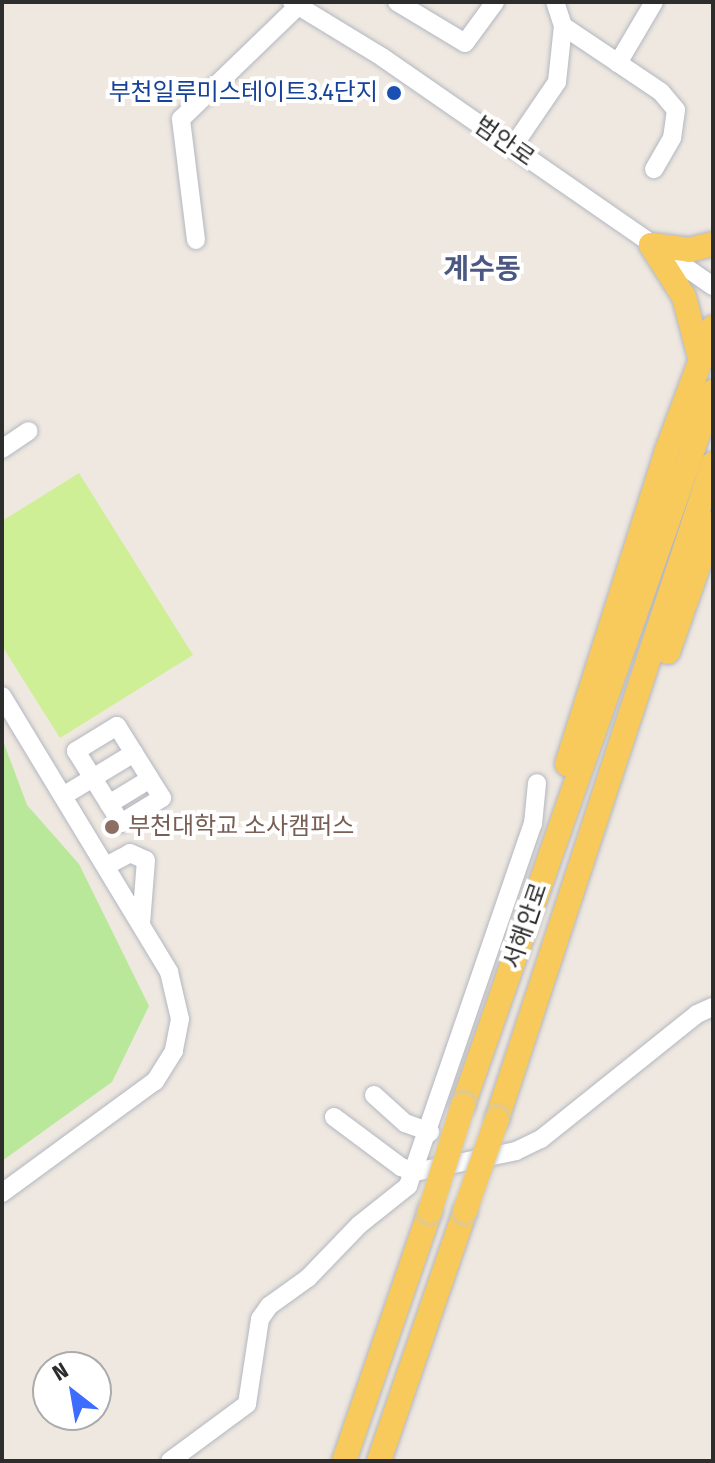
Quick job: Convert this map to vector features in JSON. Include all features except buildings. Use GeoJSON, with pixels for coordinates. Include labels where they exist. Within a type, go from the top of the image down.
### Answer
{"type":"FeatureCollection","features":[{"type":"Feature","properties":{"kind":"main road"},"geometry":{"type":"LineString","coordinates":[[651,245],[689,250],[713,244]]}},
{"type":"Feature","properties":{"kind":"main road"},"geometry":{"type":"LineString","coordinates":[[651,245],[692,315],[699,359]]}},
{"type":"Feature","properties":{"kind":"main road"},"geometry":{"type":"LineString","coordinates":[[524,931],[585,700],[699,359],[713,327]]}},
{"type":"Feature","properties":{"kind":"main road","name":"서해안로"},"geometry":{"type":"LineString","coordinates":[[344,1461],[463,1105],[713,392]]}},
{"type":"Feature","properties":{"kind":"main road","name":"서해안로"},"geometry":{"type":"LineString","coordinates":[[379,1461],[497,1119],[713,464]]}},
{"type":"Feature","properties":{"kind":"main road"},"geometry":{"type":"LineString","coordinates":[[555,941],[610,815],[713,524]]}},
{"type":"Feature","properties":{"kind":"street"},"geometry":{"type":"LineString","coordinates":[[408,5],[465,43],[495,2]]}},
{"type":"Feature","properties":{"kind":"street"},"geometry":{"type":"LineString","coordinates":[[512,148],[557,82],[563,26],[555,2]]}},
{"type":"Feature","properties":{"kind":"street"},"geometry":{"type":"LineString","coordinates":[[618,63],[654,2]]}},
{"type":"Feature","properties":{"kind":"street"},"geometry":{"type":"LineString","coordinates":[[196,240],[181,119],[295,4]]}},
{"type":"Feature","properties":{"kind":"street","name":"범안로"},"geometry":{"type":"LineString","coordinates":[[295,4],[713,286]]}},
{"type":"Feature","properties":{"kind":"street"},"geometry":{"type":"LineString","coordinates":[[563,26],[661,92],[676,110],[672,138],[654,169]]}},
{"type":"Feature","properties":{"kind":"street"},"geometry":{"type":"LineString","coordinates":[[2,449],[29,431]]}},
{"type":"Feature","properties":{"kind":"street"},"geometry":{"type":"LineString","coordinates":[[2,696],[141,924],[178,995],[180,1019],[174,1051],[147,1088],[2,1193]]}},
{"type":"Feature","properties":{"kind":"street"},"geometry":{"type":"LineString","coordinates":[[117,726],[134,753],[162,798],[121,823],[76,751],[117,726]]}},
{"type":"Feature","properties":{"kind":"street"},"geometry":{"type":"LineString","coordinates":[[63,796],[134,753]]}},
{"type":"Feature","properties":{"kind":"street"},"geometry":{"type":"LineString","coordinates":[[170,1461],[247,1404],[258,1328],[269,1306],[324,1265],[359,1225],[399,1197],[415,1172],[533,824],[537,783]]}},
{"type":"Feature","properties":{"kind":"street"},"geometry":{"type":"LineString","coordinates":[[106,866],[130,853],[146,860],[141,924]]}},
{"type":"Feature","properties":{"kind":"street"},"geometry":{"type":"LineString","coordinates":[[334,1117],[401,1167],[415,1172],[488,1158],[541,1139],[697,1014],[713,1007]]}},
{"type":"Feature","properties":{"kind":"street"},"geometry":{"type":"LineString","coordinates":[[374,1095],[405,1123],[430,1132]]}},
{"type":"Feature","properties":{"kind":"green space"},"geometry":{"type":"Polygon","coordinates":[[[79,473],[193,655],[60,738],[2,646],[2,521],[79,473]]]}},
{"type":"Feature","properties":{"kind":"green space"},"geometry":{"type":"Polygon","coordinates":[[[2,738],[27,805],[79,864],[149,1006],[112,1082],[2,1161],[2,738]]]}},
{"type":"Feature","properties":{"kind":"place","name":"부천일루미스테이트3.4단지"},"geometry":{"type":"Point","coordinates":[394,93]}},
{"type":"Feature","properties":{"kind":"place","name":"부천대학교 소사캠퍼스"},"geometry":{"type":"Point","coordinates":[112,827]}},
{"type":"Feature","properties":{"kind":"district","name":"계수동"},"geometry":{"type":"Point","coordinates":[482,269]}}]}
